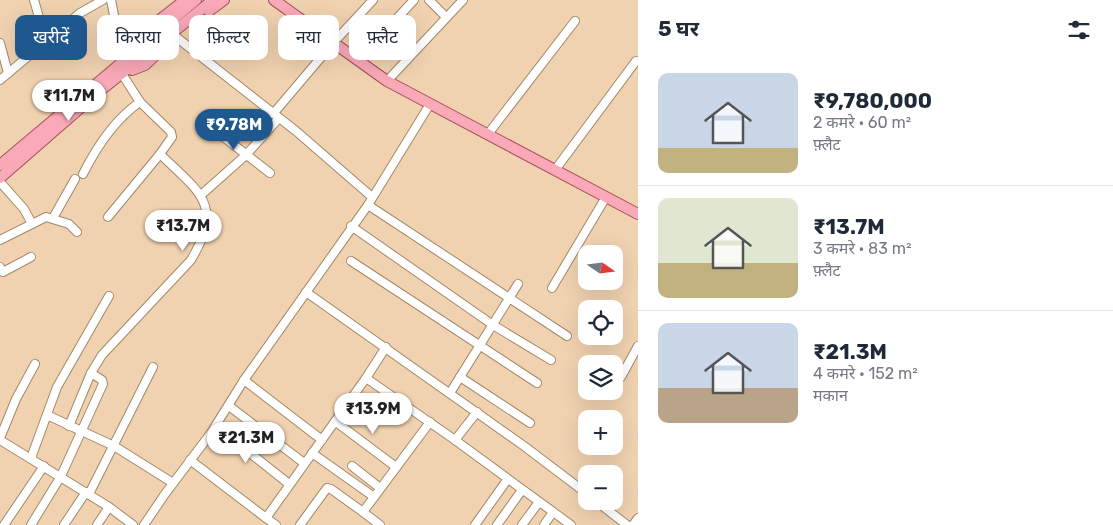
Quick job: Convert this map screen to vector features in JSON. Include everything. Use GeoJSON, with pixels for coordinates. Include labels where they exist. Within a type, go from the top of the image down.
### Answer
{"type":"FeatureCollection","features":[{"type":"Feature","properties":{"kind":"main road"},"geometry":{"type":"LineString","coordinates":[[166,15],[185,0]]}},
{"type":"Feature","properties":{"kind":"main road"},"geometry":{"type":"LineString","coordinates":[[0,180],[196,0]]}},
{"type":"Feature","properties":{"kind":"main road"},"geometry":{"type":"LineString","coordinates":[[0,165],[123,67],[213,0]]}},
{"type":"Feature","properties":{"kind":"main road"},"geometry":{"type":"LineString","coordinates":[[179,35],[224,0]]}},
{"type":"Feature","properties":{"kind":"main road"},"geometry":{"type":"LineString","coordinates":[[274,0],[295,15]]}},
{"type":"Feature","properties":{"kind":"main road"},"geometry":{"type":"LineString","coordinates":[[122,60],[123,67]]}},
{"type":"Feature","properties":{"kind":"main road"},"geometry":{"type":"LineString","coordinates":[[123,67],[145,64],[150,60]]}},
{"type":"Feature","properties":{"kind":"main road"},"geometry":{"type":"LineString","coordinates":[[358,60],[387,81],[638,214]]}},
{"type":"Feature","properties":{"kind":"street"},"geometry":{"type":"LineString","coordinates":[[34,0],[38,15]]}},
{"type":"Feature","properties":{"kind":"street"},"geometry":{"type":"LineString","coordinates":[[78,15],[103,0]]}},
{"type":"Feature","properties":{"kind":"street"},"geometry":{"type":"LineString","coordinates":[[111,0],[114,15]]}},
{"type":"Feature","properties":{"kind":"street"},"geometry":{"type":"LineString","coordinates":[[339,37],[373,0]]}},
{"type":"Feature","properties":{"kind":"street"},"geometry":{"type":"LineString","coordinates":[[400,15],[414,0]]}},
{"type":"Feature","properties":{"kind":"street"},"geometry":{"type":"LineString","coordinates":[[429,0],[446,17]]}},
{"type":"Feature","properties":{"kind":"street"},"geometry":{"type":"LineString","coordinates":[[387,81],[463,0]]}},
{"type":"Feature","properties":{"kind":"street"},"geometry":{"type":"LineString","coordinates":[[488,134],[575,20]]}},
{"type":"Feature","properties":{"kind":"street"},"geometry":{"type":"LineString","coordinates":[[179,39],[276,116],[372,197]]}},
{"type":"Feature","properties":{"kind":"street"},"geometry":{"type":"LineString","coordinates":[[0,43],[8,73]]}},
{"type":"Feature","properties":{"kind":"street"},"geometry":{"type":"LineString","coordinates":[[0,80],[24,60]]}},
{"type":"Feature","properties":{"kind":"street"},"geometry":{"type":"LineString","coordinates":[[201,195],[246,155],[320,60]]}},
{"type":"Feature","properties":{"kind":"street"},"geometry":{"type":"LineString","coordinates":[[555,170],[636,61]]}},
{"type":"Feature","properties":{"kind":"street"},"geometry":{"type":"LineString","coordinates":[[108,217],[160,154],[172,134],[140,102],[123,67]]}},
{"type":"Feature","properties":{"kind":"street"},"geometry":{"type":"LineString","coordinates":[[83,174],[94,151],[106,134],[140,102]]}},
{"type":"Feature","properties":{"kind":"street"},"geometry":{"type":"LineString","coordinates":[[144,525],[216,426],[244,380],[351,226],[368,205],[430,104]]}},
{"type":"Feature","properties":{"kind":"street"},"geometry":{"type":"LineString","coordinates":[[221,134],[270,173]]}},
{"type":"Feature","properties":{"kind":"street"},"geometry":{"type":"LineString","coordinates":[[69,426],[91,373],[102,354],[174,280],[191,260],[201,243],[206,224],[207,210],[201,195],[160,154]]}},
{"type":"Feature","properties":{"kind":"street"},"geometry":{"type":"LineString","coordinates":[[53,218],[75,179]]}},
{"type":"Feature","properties":{"kind":"street"},"geometry":{"type":"LineString","coordinates":[[0,180],[20,204],[32,224]]}},
{"type":"Feature","properties":{"kind":"street"},"geometry":{"type":"LineString","coordinates":[[552,288],[606,196]]}},
{"type":"Feature","properties":{"kind":"street"},"geometry":{"type":"LineString","coordinates":[[368,205],[567,336]]}},
{"type":"Feature","properties":{"kind":"street"},"geometry":{"type":"LineString","coordinates":[[0,240],[46,217],[69,224],[77,232]]}},
{"type":"Feature","properties":{"kind":"street"},"geometry":{"type":"LineString","coordinates":[[351,226],[493,326],[551,360]]}},
{"type":"Feature","properties":{"kind":"street"},"geometry":{"type":"LineString","coordinates":[[1,271],[31,257]]}},
{"type":"Feature","properties":{"kind":"street"},"geometry":{"type":"LineString","coordinates":[[351,261],[537,383]]}},
{"type":"Feature","properties":{"kind":"street"},"geometry":{"type":"LineString","coordinates":[[450,393],[518,284]]}},
{"type":"Feature","properties":{"kind":"street"},"geometry":{"type":"LineString","coordinates":[[306,292],[450,393],[578,488]]}},
{"type":"Feature","properties":{"kind":"street"},"geometry":{"type":"LineString","coordinates":[[31,458],[57,387],[109,296]]}},
{"type":"Feature","properties":{"kind":"street"},"geometry":{"type":"LineString","coordinates":[[623,373],[638,346]]}},
{"type":"Feature","properties":{"kind":"street"},"geometry":{"type":"LineString","coordinates":[[266,518],[304,463],[336,422],[386,348]]}},
{"type":"Feature","properties":{"kind":"street"},"geometry":{"type":"LineString","coordinates":[[35,364],[16,399],[0,439],[109,507],[133,525]]}},
{"type":"Feature","properties":{"kind":"street"},"geometry":{"type":"LineString","coordinates":[[64,525],[87,493],[114,446],[153,367]]}},
{"type":"Feature","properties":{"kind":"street"},"geometry":{"type":"LineString","coordinates":[[31,525],[61,476],[103,382],[91,373]]}},
{"type":"Feature","properties":{"kind":"street"},"geometry":{"type":"LineString","coordinates":[[460,377],[530,423]]}},
{"type":"Feature","properties":{"kind":"street"},"geometry":{"type":"LineString","coordinates":[[366,378],[456,440],[571,525]]}},
{"type":"Feature","properties":{"kind":"street"},"geometry":{"type":"LineString","coordinates":[[244,380],[322,440]]}},
{"type":"Feature","properties":{"kind":"street"},"geometry":{"type":"LineString","coordinates":[[229,406],[304,463]]}},
{"type":"Feature","properties":{"kind":"street"},"geometry":{"type":"LineString","coordinates":[[456,440],[476,412]]}},
{"type":"Feature","properties":{"kind":"street"},"geometry":{"type":"LineString","coordinates":[[47,415],[114,446],[173,483]]}},
{"type":"Feature","properties":{"kind":"street"},"geometry":{"type":"LineString","coordinates":[[336,422],[396,467]]}},
{"type":"Feature","properties":{"kind":"street"},"geometry":{"type":"LineString","coordinates":[[363,512],[430,422]]}},
{"type":"Feature","properties":{"kind":"street"},"geometry":{"type":"LineString","coordinates":[[216,426],[289,484]]}},
{"type":"Feature","properties":{"kind":"street"},"geometry":{"type":"LineString","coordinates":[[312,453],[374,496]]}},
{"type":"Feature","properties":{"kind":"street"},"geometry":{"type":"LineString","coordinates":[[190,460],[276,525]]}},
{"type":"Feature","properties":{"kind":"street"},"geometry":{"type":"LineString","coordinates":[[4,525],[44,466]]}},
{"type":"Feature","properties":{"kind":"street"},"geometry":{"type":"LineString","coordinates":[[352,466],[380,488]]}},
{"type":"Feature","properties":{"kind":"street"},"geometry":{"type":"LineString","coordinates":[[475,525],[508,480]]}},
{"type":"Feature","properties":{"kind":"street"},"geometry":{"type":"LineString","coordinates":[[300,525],[327,488],[380,525]]}},
{"type":"Feature","properties":{"kind":"street"},"geometry":{"type":"LineString","coordinates":[[497,525],[522,490]]}},
{"type":"Feature","properties":{"kind":"street"},"geometry":{"type":"LineString","coordinates":[[522,525],[539,502]]}},
{"type":"Feature","properties":{"kind":"street"},"geometry":{"type":"LineString","coordinates":[[98,525],[109,507]]}},
{"type":"Feature","properties":{"kind":"street"},"geometry":{"type":"LineString","coordinates":[[608,510],[627,525]]}},
{"type":"Feature","properties":{"kind":"street"},"geometry":{"type":"LineString","coordinates":[[544,525],[553,512]]}},
{"type":"Feature","properties":{"kind":"street"},"geometry":{"type":"LineString","coordinates":[[633,525],[638,518]]}}]}
